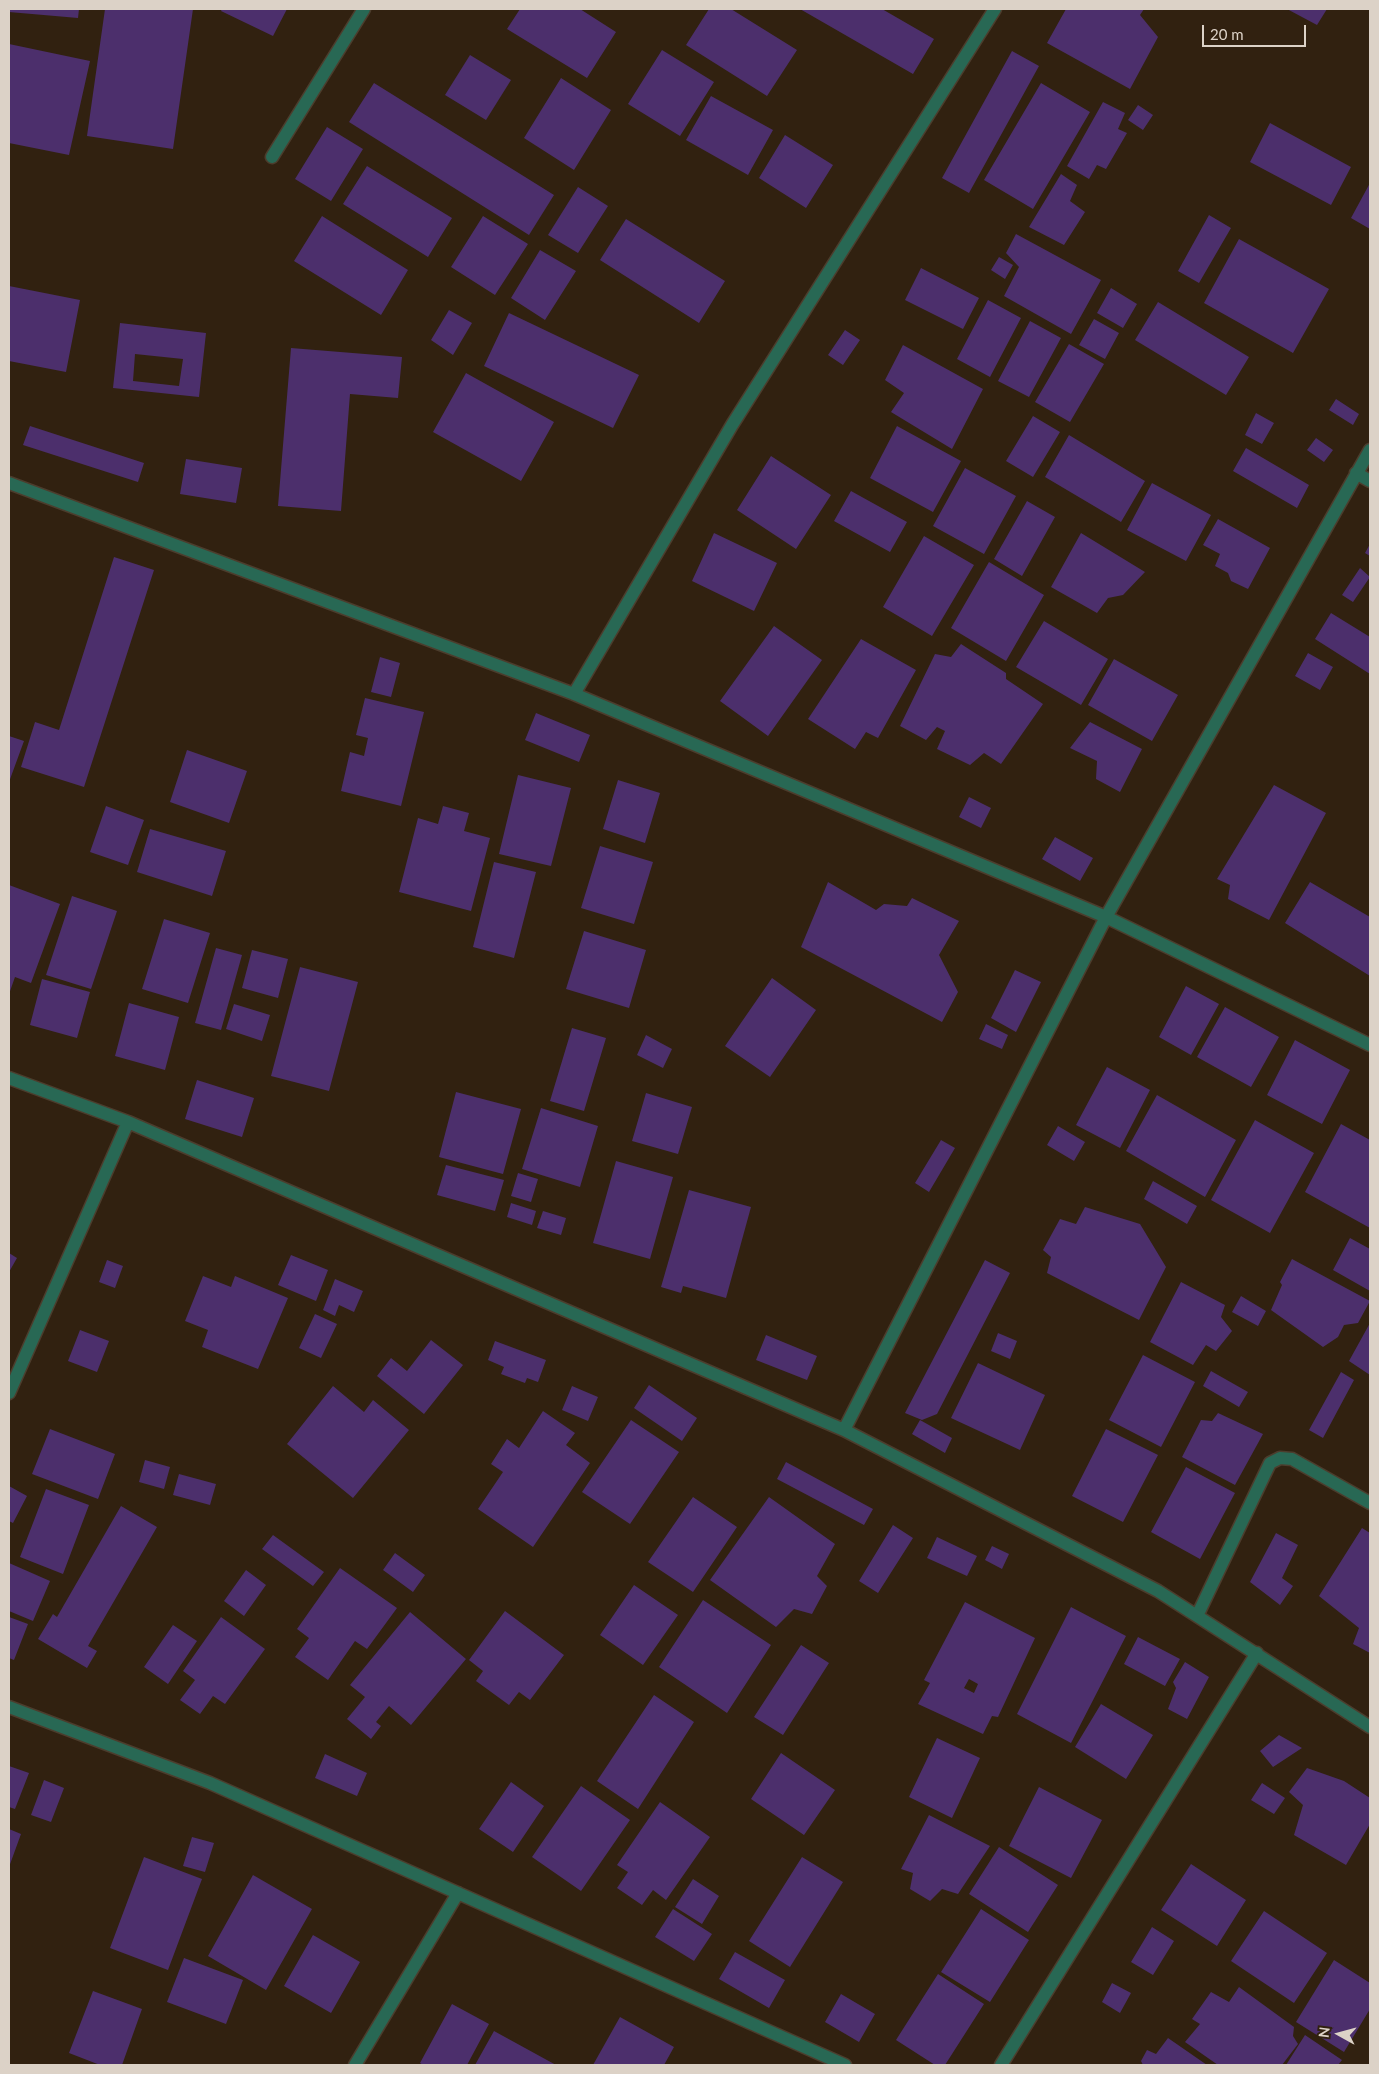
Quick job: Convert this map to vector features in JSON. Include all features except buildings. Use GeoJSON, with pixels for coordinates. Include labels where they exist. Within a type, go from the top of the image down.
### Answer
{"type":"FeatureCollection","features":[{"type":"Feature","properties":{"kind":"street"},"geometry":{"type":"LineString","coordinates":[[272,157],[364,9]]}},
{"type":"Feature","properties":{"kind":"street"},"geometry":{"type":"LineString","coordinates":[[574,694],[732,425],[995,9]]}},
{"type":"Feature","properties":{"kind":"street"},"geometry":{"type":"LineString","coordinates":[[844,1430],[1106,917],[1370,450]]}},
{"type":"Feature","properties":{"kind":"street"},"geometry":{"type":"LineString","coordinates":[[1356,473],[1370,481]]}},
{"type":"Feature","properties":{"kind":"street"},"geometry":{"type":"LineString","coordinates":[[9,484],[574,694],[1106,917],[1370,1045]]}},
{"type":"Feature","properties":{"kind":"street"},"geometry":{"type":"LineString","coordinates":[[9,1078],[128,1122],[844,1430],[1158,1591],[1257,1653],[1370,1728]]}},
{"type":"Feature","properties":{"kind":"street"},"geometry":{"type":"LineString","coordinates":[[9,1393],[128,1122]]}},
{"type":"Feature","properties":{"kind":"street"},"geometry":{"type":"LineString","coordinates":[[1197,1616],[1270,1464],[1280,1458],[1292,1459],[1370,1504]]}},
{"type":"Feature","properties":{"kind":"street"},"geometry":{"type":"LineString","coordinates":[[1001,2065],[1257,1653]]}},
{"type":"Feature","properties":{"kind":"street"},"geometry":{"type":"LineString","coordinates":[[9,1707],[210,1783],[845,2065]]}},
{"type":"Feature","properties":{"kind":"street"},"geometry":{"type":"LineString","coordinates":[[355,2065],[458,1893]]}}]}
